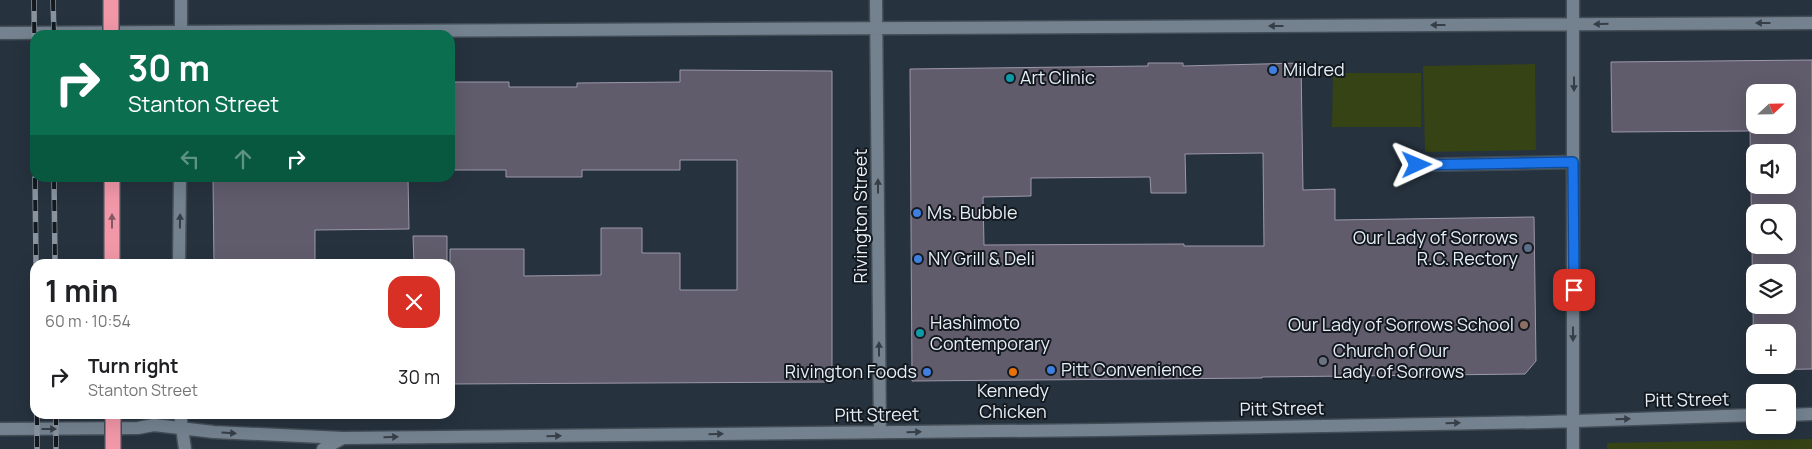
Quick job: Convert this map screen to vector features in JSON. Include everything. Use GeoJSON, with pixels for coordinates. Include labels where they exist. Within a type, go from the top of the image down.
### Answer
{"type":"FeatureCollection","features":[{"type":"Feature","properties":{"kind":"highway"},"geometry":{"type":"LineString","coordinates":[[111,0],[111,30]]}},
{"type":"Feature","properties":{"kind":"highway"},"geometry":{"type":"LineString","coordinates":[[112,182],[112,259]]}},
{"type":"Feature","properties":{"kind":"highway"},"geometry":{"type":"LineString","coordinates":[[113,419],[113,449]]}},
{"type":"Feature","properties":{"kind":"street"},"geometry":{"type":"LineString","coordinates":[[181,0],[181,30]]}},
{"type":"Feature","properties":{"kind":"street","name":"Rivington Street"},"geometry":{"type":"LineString","coordinates":[[876,0],[880,432]]}},
{"type":"Feature","properties":{"kind":"street"},"geometry":{"type":"LineString","coordinates":[[1574,0],[1574,449]]}},
{"type":"Feature","properties":{"kind":"street"},"geometry":{"type":"LineString","coordinates":[[455,31],[1812,23]]}},
{"type":"Feature","properties":{"kind":"street"},"geometry":{"type":"LineString","coordinates":[[0,33],[30,33]]}},
{"type":"Feature","properties":{"kind":"street"},"geometry":{"type":"LineString","coordinates":[[1417,165],[1573,162]]}},
{"type":"Feature","properties":{"kind":"street"},"geometry":{"type":"LineString","coordinates":[[180,182],[180,259]]}},
{"type":"Feature","properties":{"kind":"street"},"geometry":{"type":"LineString","coordinates":[[1796,415],[1812,414]]}},
{"type":"Feature","properties":{"kind":"street","name":"Pitt Street"},"geometry":{"type":"LineString","coordinates":[[0,429],[138,428],[154,425],[214,432],[343,438],[1100,430],[1746,416]]}},
{"type":"Feature","properties":{"kind":"street"},"geometry":{"type":"LineString","coordinates":[[180,419],[185,449]]}},
{"type":"Feature","properties":{"kind":"street"},"geometry":{"type":"LineString","coordinates":[[323,449],[343,438]]}},
{"type":"Feature","properties":{"kind":"green space"},"geometry":{"type":"Polygon","coordinates":[[[1535,64],[1536,150],[1425,152],[1423,66],[1535,64]]]}},
{"type":"Feature","properties":{"kind":"green space"},"geometry":{"type":"Polygon","coordinates":[[[1333,73],[1421,73],[1421,127],[1332,127],[1333,73]]]}},
{"type":"Feature","properties":{"kind":"green space"},"geometry":{"type":"Polygon","coordinates":[[[1812,439],[1812,449],[1607,449],[1607,443],[1812,439]]]}},
{"type":"Feature","properties":{"kind":"building"},"geometry":{"type":"Polygon","coordinates":[[[1812,60],[1812,369],[1796,369],[1796,324],[1753,324],[1753,314],[1796,314],[1796,264],[1752,264],[1752,254],[1796,254],[1796,204],[1751,204],[1751,194],[1796,194],[1796,144],[1750,144],[1750,134],[1796,134],[1796,84],[1746,84],[1746,131],[1612,132],[1611,62],[1812,60]]]}},
{"type":"Feature","properties":{"kind":"building"},"geometry":{"type":"Polygon","coordinates":[[[1148,63],[1183,63],[1183,66],[1301,63],[1303,190],[1335,189],[1335,220],[1534,217],[1536,361],[1525,374],[912,381],[910,69],[1148,66],[1148,63]],[[1263,153],[1185,154],[1186,193],[1151,193],[1150,177],[1031,178],[1031,196],[983,197],[984,245],[1184,244],[1184,246],[1264,246],[1263,153]]]}},
{"type":"Feature","properties":{"kind":"building"},"geometry":{"type":"Polygon","coordinates":[[[680,70],[832,71],[832,382],[455,384],[455,259],[450,259],[450,249],[524,249],[524,276],[601,275],[601,228],[642,228],[642,253],[680,253],[680,290],[737,290],[737,160],[680,160],[680,170],[582,170],[582,177],[506,177],[506,170],[455,170],[455,82],[509,82],[509,87],[577,87],[577,83],[680,82],[680,70]]]}},
{"type":"Feature","properties":{"kind":"building"},"geometry":{"type":"Polygon","coordinates":[[[213,182],[408,182],[409,229],[315,230],[315,259],[214,259],[213,182]]]}},
{"type":"Feature","properties":{"kind":"building"},"geometry":{"type":"Polygon","coordinates":[[[413,236],[447,236],[447,259],[414,259],[413,236]]]}},
{"type":"Feature","properties":{"kind":"railway"},"geometry":{"type":"LineString","coordinates":[[34,0],[34,30]]}},
{"type":"Feature","properties":{"kind":"railway"},"geometry":{"type":"LineString","coordinates":[[53,0],[54,30]]}},
{"type":"Feature","properties":{"kind":"railway"},"geometry":{"type":"LineString","coordinates":[[35,182],[36,259]]}},
{"type":"Feature","properties":{"kind":"railway"},"geometry":{"type":"LineString","coordinates":[[54,182],[55,259]]}},
{"type":"Feature","properties":{"kind":"railway"},"geometry":{"type":"LineString","coordinates":[[37,419],[37,449]]}},
{"type":"Feature","properties":{"kind":"railway"},"geometry":{"type":"LineString","coordinates":[[56,419],[56,449]]}},
{"type":"Feature","properties":{"kind":"place","name":"Mildred"},"geometry":{"type":"Point","coordinates":[1273,70]}},
{"type":"Feature","properties":{"kind":"place","name":"Art Clinic"},"geometry":{"type":"Point","coordinates":[1010,78]}},
{"type":"Feature","properties":{"kind":"place","name":"Ms. Bubble"},"geometry":{"type":"Point","coordinates":[917,213]}},
{"type":"Feature","properties":{"kind":"place","name":"Our Lady of Sorrows R.C. Rectory"},"geometry":{"type":"Point","coordinates":[1528,248]}},
{"type":"Feature","properties":{"kind":"place","name":"NY Grill & Deli"},"geometry":{"type":"Point","coordinates":[918,259]}},
{"type":"Feature","properties":{"kind":"place","name":"Our Lady of Sorrows School"},"geometry":{"type":"Point","coordinates":[1524,325]}},
{"type":"Feature","properties":{"kind":"place","name":"Hashimoto Contemporary"},"geometry":{"type":"Point","coordinates":[920,333]}},
{"type":"Feature","properties":{"kind":"place","name":"Church of Our Lady of Sorrows"},"geometry":{"type":"Point","coordinates":[1323,361]}},
{"type":"Feature","properties":{"kind":"place","name":"Pitt Convenience"},"geometry":{"type":"Point","coordinates":[1051,370]}},
{"type":"Feature","properties":{"kind":"place","name":"Rivington Foods"},"geometry":{"type":"Point","coordinates":[927,372]}},
{"type":"Feature","properties":{"kind":"place","name":"Kennedy Chicken"},"geometry":{"type":"Point","coordinates":[1013,372]}},
{"type":"Feature","properties":{"kind":"route"},"geometry":{"type":"LineString","coordinates":[[1417,165],[1573,162],[1574,290]]}}]}
